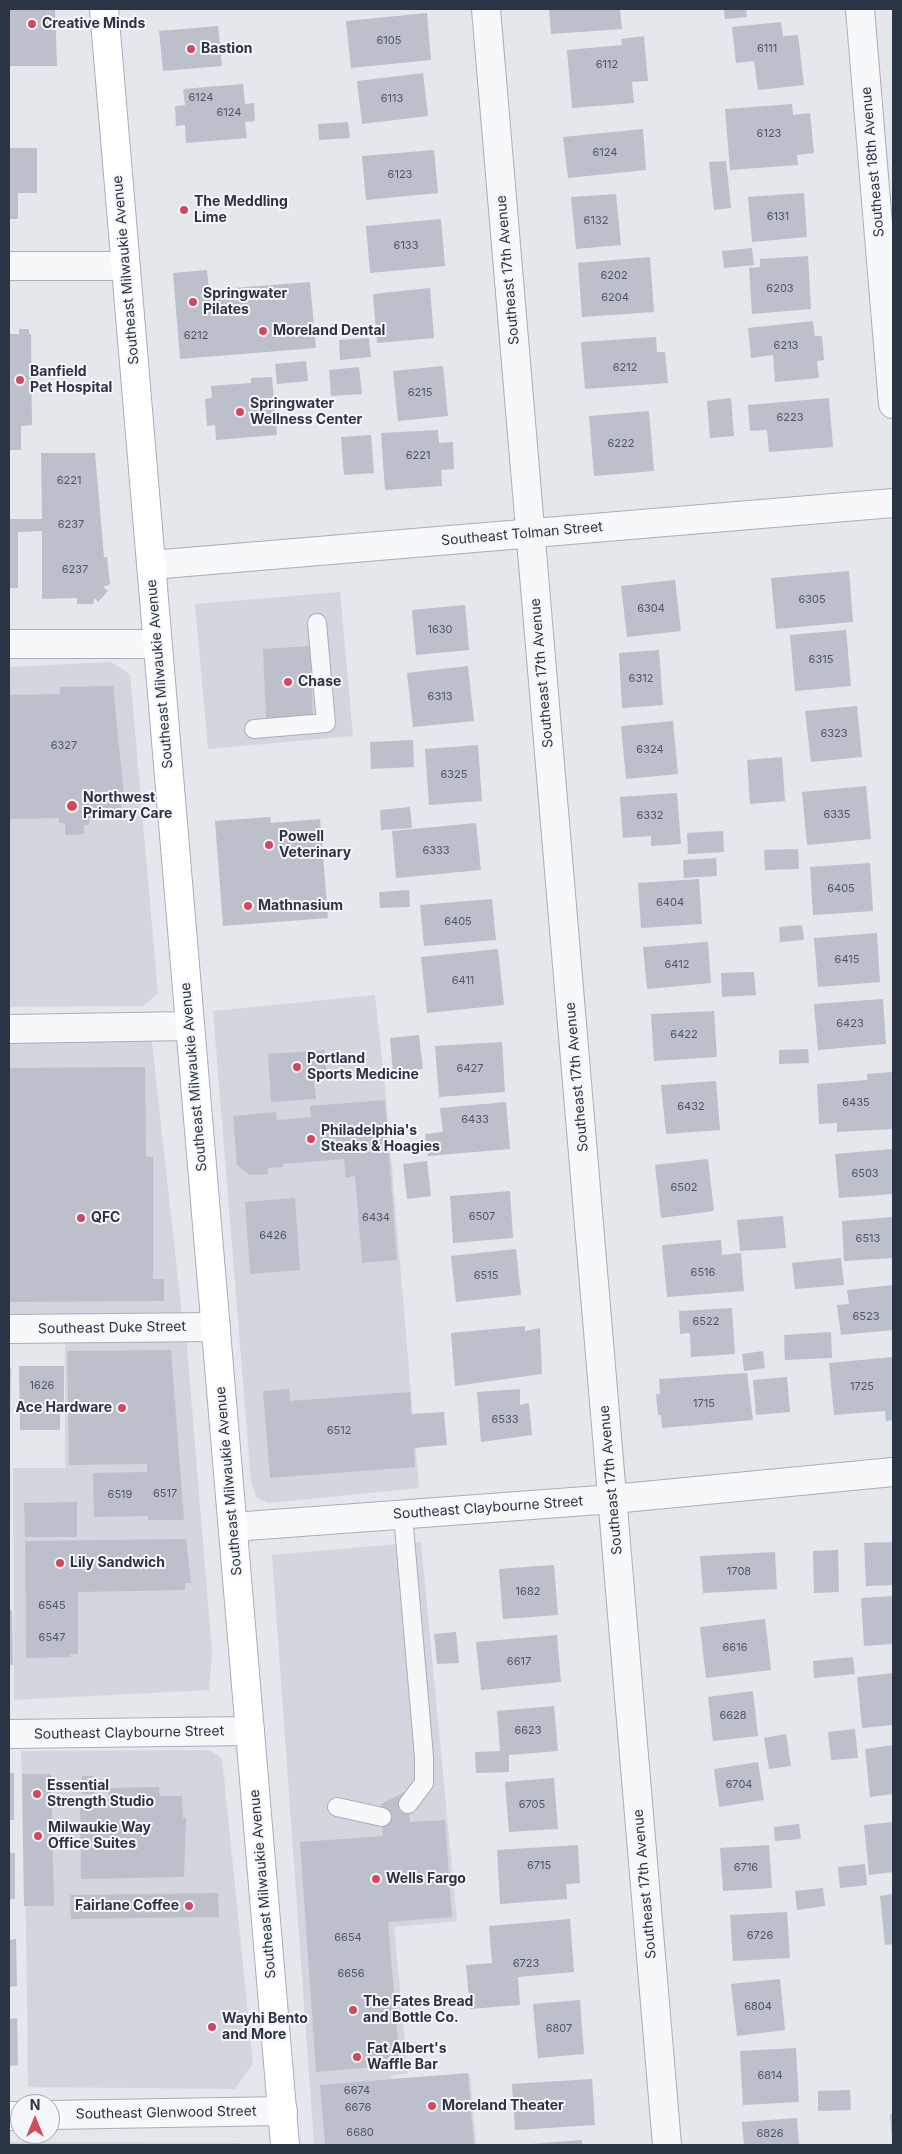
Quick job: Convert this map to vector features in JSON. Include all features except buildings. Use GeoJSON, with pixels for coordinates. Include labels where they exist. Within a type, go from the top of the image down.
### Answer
{"type":"FeatureCollection","features":[{"type":"Feature","properties":{"kind":"main road","name":"Southeast Milwaukie Avenue"},"geometry":{"type":"LineString","coordinates":[[104,9],[285,2145]]}},
{"type":"Feature","properties":{"kind":"street","name":"Southeast 17th Avenue"},"geometry":{"type":"LineString","coordinates":[[486,9],[667,2145]]}},
{"type":"Feature","properties":{"kind":"street","name":"Southeast 18th Avenue"},"geometry":{"type":"LineString","coordinates":[[860,9],[893,404]]}},
{"type":"Feature","properties":{"kind":"street"},"geometry":{"type":"LineString","coordinates":[[9,266],[125,266]]}},
{"type":"Feature","properties":{"kind":"street","name":"Southeast Tolman Street"},"geometry":{"type":"LineString","coordinates":[[151,565],[893,503]]}},
{"type":"Feature","properties":{"kind":"street"},"geometry":{"type":"LineString","coordinates":[[9,644],[157,644]]}},
{"type":"Feature","properties":{"kind":"street"},"geometry":{"type":"LineString","coordinates":[[9,1029],[190,1026]]}},
{"type":"Feature","properties":{"kind":"street","name":"Southeast Duke Street"},"geometry":{"type":"LineString","coordinates":[[9,1329],[216,1327]]}},
{"type":"Feature","properties":{"kind":"street","name":"Southeast Claybourne Street"},"geometry":{"type":"LineString","coordinates":[[233,1527],[613,1498],[893,1472]]}},
{"type":"Feature","properties":{"kind":"street","name":"Southeast Claybourne Street"},"geometry":{"type":"LineString","coordinates":[[9,1734],[250,1731]]}},
{"type":"Feature","properties":{"kind":"street","name":"Southeast Glenwood Street"},"geometry":{"type":"LineString","coordinates":[[60,2115],[282,2111]]}},
{"type":"Feature","properties":{"kind":"lane"},"geometry":{"type":"LineString","coordinates":[[254,729],[326,723],[317,623]]}},
{"type":"Feature","properties":{"kind":"lane"},"geometry":{"type":"LineString","coordinates":[[403,1514],[424,1757],[424,1783],[408,1804]]}},
{"type":"Feature","properties":{"kind":"lane"},"geometry":{"type":"LineString","coordinates":[[337,1807],[382,1817]]}},
{"type":"Feature","properties":{"kind":"shaded area"},"geometry":{"type":"Polygon","coordinates":[[[340,592],[353,736],[208,749],[195,604],[340,592]]]}},
{"type":"Feature","properties":{"kind":"shaded area"},"geometry":{"type":"Polygon","coordinates":[[[111,662],[130,674],[158,994],[143,1006],[9,1007],[9,667],[111,662]]]}},
{"type":"Feature","properties":{"kind":"shaded area"},"geometry":{"type":"Polygon","coordinates":[[[375,995],[386,1098],[419,1488],[268,1503],[256,1497],[251,1481],[213,1011],[375,995]]]}},
{"type":"Feature","properties":{"kind":"shaded area","name":"QFC"},"geometry":{"type":"Polygon","coordinates":[[[150,1024],[183,1325],[9,1327],[9,1026],[150,1024]]]}},
{"type":"Feature","properties":{"kind":"shaded area"},"geometry":{"type":"Polygon","coordinates":[[[65,1335],[186,1335],[212,1652],[209,1690],[14,1700],[13,1468],[65,1468],[65,1335]]]}},
{"type":"Feature","properties":{"kind":"shaded area"},"geometry":{"type":"Polygon","coordinates":[[[421,1542],[457,1921],[394,1927],[408,2073],[391,2076],[392,2082],[392,2079],[470,2074],[476,2145],[314,2145],[272,1555],[421,1542]]]}},
{"type":"Feature","properties":{"kind":"shaded area"},"geometry":{"type":"Polygon","coordinates":[[[209,1750],[222,1758],[253,2064],[235,2089],[28,2087],[21,1751],[209,1750]]]}},
{"type":"Feature","properties":{"kind":"shaded area"},"geometry":{"type":"Polygon","coordinates":[[[9,2142],[10,2144],[60,2144],[60,2142],[240,2143],[242,2145],[9,2145],[9,2142]]]}},
{"type":"Feature","properties":{"kind":"place","name":"Creative Minds"},"geometry":{"type":"Point","coordinates":[32,24]}},
{"type":"Feature","properties":{"kind":"place","name":"Bastion"},"geometry":{"type":"Point","coordinates":[191,49]}},
{"type":"Feature","properties":{"kind":"place","name":"The Meddling Lime"},"geometry":{"type":"Point","coordinates":[184,210]}},
{"type":"Feature","properties":{"kind":"place","name":"Springwater Pilates"},"geometry":{"type":"Point","coordinates":[193,302]}},
{"type":"Feature","properties":{"kind":"place","name":"Moreland Dental"},"geometry":{"type":"Point","coordinates":[263,331]}},
{"type":"Feature","properties":{"kind":"place","name":"Banfield Pet Hospital"},"geometry":{"type":"Point","coordinates":[20,380]}},
{"type":"Feature","properties":{"kind":"place","name":"Springwater Wellness Center"},"geometry":{"type":"Point","coordinates":[240,412]}},
{"type":"Feature","properties":{"kind":"place","name":"Chase"},"geometry":{"type":"Point","coordinates":[288,682]}},
{"type":"Feature","properties":{"kind":"place","name":"Northwest Primary Care"},"geometry":{"type":"Point","coordinates":[72,806]}},
{"type":"Feature","properties":{"kind":"place","name":"Powell Veterinary"},"geometry":{"type":"Point","coordinates":[269,845]}},
{"type":"Feature","properties":{"kind":"place","name":"Mathnasium"},"geometry":{"type":"Point","coordinates":[248,906]}},
{"type":"Feature","properties":{"kind":"place","name":"Portland Sports Medicine"},"geometry":{"type":"Point","coordinates":[297,1067]}},
{"type":"Feature","properties":{"kind":"place","name":"Philadelphia's Steaks & Hoagies"},"geometry":{"type":"Point","coordinates":[311,1139]}},
{"type":"Feature","properties":{"kind":"place","name":"QFC"},"geometry":{"type":"Point","coordinates":[81,1218]}},
{"type":"Feature","properties":{"kind":"place","name":"Ace Hardware"},"geometry":{"type":"Point","coordinates":[122,1408]}},
{"type":"Feature","properties":{"kind":"place","name":"Lily Sandwich"},"geometry":{"type":"Point","coordinates":[60,1563]}},
{"type":"Feature","properties":{"kind":"place","name":"Essential Strength Studio"},"geometry":{"type":"Point","coordinates":[37,1794]}},
{"type":"Feature","properties":{"kind":"place","name":"Milwaukie Way Office Suites"},"geometry":{"type":"Point","coordinates":[38,1836]}},
{"type":"Feature","properties":{"kind":"place","name":"Wells Fargo"},"geometry":{"type":"Point","coordinates":[376,1879]}},
{"type":"Feature","properties":{"kind":"place","name":"Fairlane Coffee"},"geometry":{"type":"Point","coordinates":[189,1906]}},
{"type":"Feature","properties":{"kind":"place","name":"The Fates Bread and Bottle Co."},"geometry":{"type":"Point","coordinates":[353,2010]}},
{"type":"Feature","properties":{"kind":"place","name":"Wayhi Bento and More"},"geometry":{"type":"Point","coordinates":[212,2027]}},
{"type":"Feature","properties":{"kind":"place","name":"Fat Albert's Waffle Bar"},"geometry":{"type":"Point","coordinates":[357,2057]}},
{"type":"Feature","properties":{"kind":"place","name":"Moreland Theater"},"geometry":{"type":"Point","coordinates":[432,2106]}}]}
